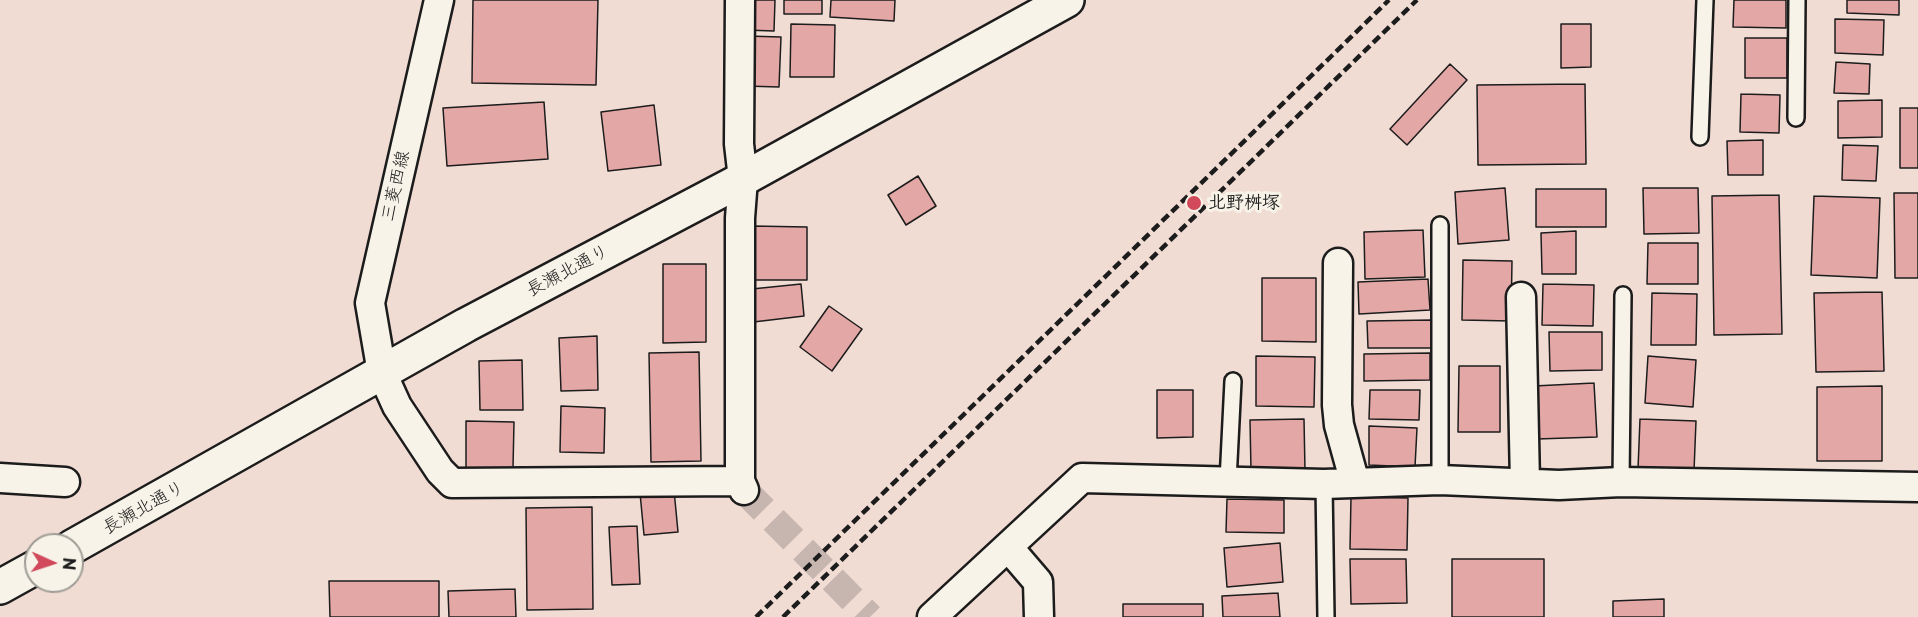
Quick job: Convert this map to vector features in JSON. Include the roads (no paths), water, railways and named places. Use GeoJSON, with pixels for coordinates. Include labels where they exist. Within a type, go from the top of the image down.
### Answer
{"type":"FeatureCollection","features":[{"type":"Feature","properties":{"kind":"street","name":"三菱西線"},"geometry":{"type":"LineString","coordinates":[[439,0],[370,303],[382,373],[397,406],[440,471],[452,483],[742,485],[740,218],[743,179]]}},
{"type":"Feature","properties":{"kind":"street"},"geometry":{"type":"LineString","coordinates":[[740,0],[739,144],[743,179]]}},
{"type":"Feature","properties":{"kind":"street","name":"長瀬北通り"},"geometry":{"type":"LineString","coordinates":[[84,540],[466,326],[743,179],[1067,0]]}},
{"type":"Feature","properties":{"kind":"street"},"geometry":{"type":"LineString","coordinates":[[1338,263],[1337,405],[1339,425],[1355,483]]}},
{"type":"Feature","properties":{"kind":"street"},"geometry":{"type":"LineString","coordinates":[[1521,297],[1525,483]]}},
{"type":"Feature","properties":{"kind":"street"},"geometry":{"type":"LineString","coordinates":[[0,478],[65,482]]}},
{"type":"Feature","properties":{"kind":"street"},"geometry":{"type":"LineString","coordinates":[[932,617],[1082,478],[1324,484],[1440,480],[1559,484],[1621,482],[1918,487]]}},
{"type":"Feature","properties":{"kind":"street"},"geometry":{"type":"LineString","coordinates":[[1008,547],[1038,582],[1040,617]]}},
{"type":"Feature","properties":{"kind":"street"},"geometry":{"type":"LineString","coordinates":[[0,587],[24,574]]}},
{"type":"Feature","properties":{"kind":"lane"},"geometry":{"type":"LineString","coordinates":[[1700,137],[1705,0]]}},
{"type":"Feature","properties":{"kind":"lane"},"geometry":{"type":"LineString","coordinates":[[1796,118],[1797,0]]}},
{"type":"Feature","properties":{"kind":"lane"},"geometry":{"type":"LineString","coordinates":[[1440,225],[1440,480]]}},
{"type":"Feature","properties":{"kind":"lane"},"geometry":{"type":"LineString","coordinates":[[1621,482],[1623,295]]}},
{"type":"Feature","properties":{"kind":"lane"},"geometry":{"type":"LineString","coordinates":[[1228,481],[1233,381]]}},
{"type":"Feature","properties":{"kind":"lane"},"geometry":{"type":"LineString","coordinates":[[1324,484],[1326,617]]}},
{"type":"Feature","properties":{"kind":"tunnel"},"geometry":{"type":"LineString","coordinates":[[744,490],[870,617]]}},
{"type":"Feature","properties":{"kind":"railway"},"geometry":{"type":"LineString","coordinates":[[756,617],[1389,0]]}},
{"type":"Feature","properties":{"kind":"railway"},"geometry":{"type":"LineString","coordinates":[[783,617],[1417,0]]}},
{"type":"Feature","properties":{"kind":"place","name":"北野桝塚"},"geometry":{"type":"Point","coordinates":[1194,203]}}]}
